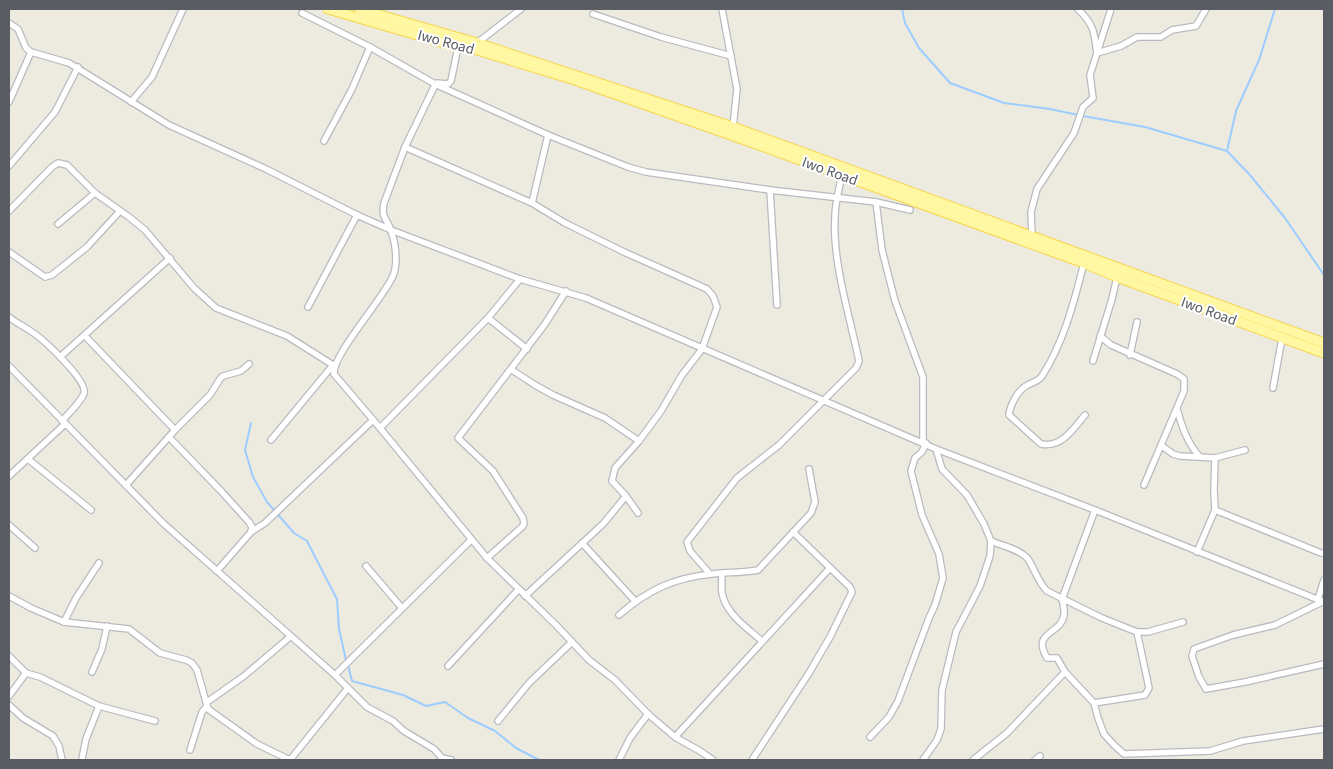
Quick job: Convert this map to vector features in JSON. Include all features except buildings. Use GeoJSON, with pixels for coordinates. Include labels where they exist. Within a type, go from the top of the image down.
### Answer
{"type":"FeatureCollection","features":[{"type":"Feature","properties":{"kind":"main road","name":"Iwo Road"},"geometry":{"type":"LineString","coordinates":[[328,9],[458,47],[474,49],[575,77],[733,126],[1032,236],[1282,338],[1324,353]]}},
{"type":"Feature","properties":{"kind":"main road","name":"Iwo Road"},"geometry":{"type":"LineString","coordinates":[[359,9],[477,43],[1084,263],[1116,277],[1162,289],[1324,343]]}},
{"type":"Feature","properties":{"kind":"street"},"geometry":{"type":"LineString","coordinates":[[131,102],[152,77],[184,9]]}},
{"type":"Feature","properties":{"kind":"street"},"geometry":{"type":"LineString","coordinates":[[477,43],[521,9]]}},
{"type":"Feature","properties":{"kind":"street"},"geometry":{"type":"LineString","coordinates":[[722,9],[737,89],[733,126]]}},
{"type":"Feature","properties":{"kind":"street"},"geometry":{"type":"LineString","coordinates":[[1078,9],[1090,21],[1095,34],[1097,53]]}},
{"type":"Feature","properties":{"kind":"street"},"geometry":{"type":"LineString","coordinates":[[1032,236],[1031,212],[1037,189],[1074,133],[1083,107],[1093,98],[1090,75],[1111,9]]}},
{"type":"Feature","properties":{"kind":"street"},"geometry":{"type":"LineString","coordinates":[[1097,53],[1121,46],[1137,37],[1161,38],[1172,30],[1196,26],[1206,9]]}},
{"type":"Feature","properties":{"kind":"street"},"geometry":{"type":"LineString","coordinates":[[302,13],[436,84],[548,135],[628,167],[646,172],[770,190],[876,202],[910,210]]}},
{"type":"Feature","properties":{"kind":"street"},"geometry":{"type":"LineString","coordinates":[[593,14],[661,37],[731,56]]}},
{"type":"Feature","properties":{"kind":"street"},"geometry":{"type":"LineString","coordinates":[[9,23],[18,29],[26,48],[31,52],[78,67],[169,125],[266,169],[391,230],[520,279],[586,298],[936,449],[1323,601]]}},
{"type":"Feature","properties":{"kind":"street"},"geometry":{"type":"LineString","coordinates":[[436,84],[448,84],[451,81],[458,47]]}},
{"type":"Feature","properties":{"kind":"street"},"geometry":{"type":"LineString","coordinates":[[324,141],[352,89],[370,48]]}},
{"type":"Feature","properties":{"kind":"street"},"geometry":{"type":"LineString","coordinates":[[9,102],[31,52]]}},
{"type":"Feature","properties":{"kind":"street"},"geometry":{"type":"LineString","coordinates":[[9,166],[55,112],[78,67]]}},
{"type":"Feature","properties":{"kind":"street"},"geometry":{"type":"LineString","coordinates":[[271,440],[333,367],[359,326],[389,285],[394,274],[395,256],[391,230],[383,218],[382,212],[405,147],[436,84]]}},
{"type":"Feature","properties":{"kind":"street"},"geometry":{"type":"LineString","coordinates":[[532,203],[548,135]]}},
{"type":"Feature","properties":{"kind":"street"},"geometry":{"type":"LineString","coordinates":[[405,147],[532,203],[565,223],[707,290],[713,296],[717,307],[702,349],[639,441],[615,468],[612,481],[638,513]]}},
{"type":"Feature","properties":{"kind":"street"},"geometry":{"type":"LineString","coordinates":[[9,211],[58,163],[67,165],[95,193],[145,230],[194,288],[216,308],[287,336],[333,367],[335,377],[380,428],[487,558],[594,665],[628,692],[648,714],[675,737],[713,760]]}},
{"type":"Feature","properties":{"kind":"street"},"geometry":{"type":"LineString","coordinates":[[710,574],[690,551],[687,542],[737,478],[779,445],[856,368],[859,361],[842,288],[837,251],[834,218],[842,175]]}},
{"type":"Feature","properties":{"kind":"street"},"geometry":{"type":"LineString","coordinates":[[770,190],[777,305]]}},
{"type":"Feature","properties":{"kind":"street"},"geometry":{"type":"LineString","coordinates":[[58,224],[95,193]]}},
{"type":"Feature","properties":{"kind":"street"},"geometry":{"type":"LineString","coordinates":[[870,737],[889,717],[898,701],[928,618],[935,605],[943,578],[940,554],[922,515],[911,471],[916,458],[922,452],[924,443],[923,377],[894,301],[882,250],[876,202]]}},
{"type":"Feature","properties":{"kind":"street"},"geometry":{"type":"LineString","coordinates":[[9,252],[45,277],[52,275],[87,247],[120,212]]}},
{"type":"Feature","properties":{"kind":"street"},"geometry":{"type":"LineString","coordinates":[[308,307],[357,215]]}},
{"type":"Feature","properties":{"kind":"street"},"geometry":{"type":"LineString","coordinates":[[60,357],[170,258]]}},
{"type":"Feature","properties":{"kind":"street"},"geometry":{"type":"LineString","coordinates":[[1084,263],[1073,307],[1054,356],[1040,380],[1025,386],[1021,390],[1010,408],[1009,415],[1041,444],[1048,445],[1065,438],[1085,415]]}},
{"type":"Feature","properties":{"kind":"street"},"geometry":{"type":"LineString","coordinates":[[1093,361],[1112,299],[1116,277]]}},
{"type":"Feature","properties":{"kind":"street"},"geometry":{"type":"LineString","coordinates":[[380,428],[488,318],[520,279]]}},
{"type":"Feature","properties":{"kind":"street"},"geometry":{"type":"LineString","coordinates":[[487,558],[522,527],[524,518],[493,471],[458,438],[512,370],[566,291]]}},
{"type":"Feature","properties":{"kind":"street"},"geometry":{"type":"LineString","coordinates":[[9,317],[33,332],[60,357],[83,384],[85,391],[64,422],[9,476]]}},
{"type":"Feature","properties":{"kind":"street"},"geometry":{"type":"LineString","coordinates":[[488,318],[527,349]]}},
{"type":"Feature","properties":{"kind":"street"},"geometry":{"type":"LineString","coordinates":[[1130,354],[1137,322]]}},
{"type":"Feature","properties":{"kind":"street"},"geometry":{"type":"LineString","coordinates":[[85,336],[175,430]]}},
{"type":"Feature","properties":{"kind":"street"},"geometry":{"type":"LineString","coordinates":[[1100,336],[1111,345],[1177,374],[1184,379],[1184,391],[1144,485]]}},
{"type":"Feature","properties":{"kind":"street"},"geometry":{"type":"LineString","coordinates":[[1273,388],[1282,338]]}},
{"type":"Feature","properties":{"kind":"street"},"geometry":{"type":"LineString","coordinates":[[126,485],[175,430],[210,395],[223,376],[235,374],[249,364]]}},
{"type":"Feature","properties":{"kind":"street"},"geometry":{"type":"LineString","coordinates":[[10,370],[164,524],[335,675],[367,707],[393,721],[404,731],[434,749],[442,759],[451,760]]}},
{"type":"Feature","properties":{"kind":"street"},"geometry":{"type":"LineString","coordinates":[[512,370],[553,395],[605,418],[639,441]]}},
{"type":"Feature","properties":{"kind":"street"},"geometry":{"type":"LineString","coordinates":[[1177,409],[1189,444],[1199,456]]}},
{"type":"Feature","properties":{"kind":"street"},"geometry":{"type":"LineString","coordinates":[[217,571],[251,532],[265,523],[373,420]]}},
{"type":"Feature","properties":{"kind":"street"},"geometry":{"type":"LineString","coordinates":[[169,437],[249,522],[252,528],[251,532]]}},
{"type":"Feature","properties":{"kind":"street"},"geometry":{"type":"LineString","coordinates":[[1162,446],[1173,454],[1180,456],[1215,458],[1245,450]]}},
{"type":"Feature","properties":{"kind":"street"},"geometry":{"type":"LineString","coordinates":[[923,760],[937,740],[941,729],[942,690],[952,644],[989,564],[991,541],[968,495],[942,469],[936,449]]}},
{"type":"Feature","properties":{"kind":"street"},"geometry":{"type":"LineString","coordinates":[[1196,552],[1215,510],[1215,458]]}},
{"type":"Feature","properties":{"kind":"street"},"geometry":{"type":"LineString","coordinates":[[28,459],[91,510]]}},
{"type":"Feature","properties":{"kind":"street"},"geometry":{"type":"LineString","coordinates":[[619,615],[650,591],[668,583],[710,574],[758,570],[815,506],[816,502],[808,469]]}},
{"type":"Feature","properties":{"kind":"street"},"geometry":{"type":"LineString","coordinates":[[525,596],[603,524],[626,496]]}},
{"type":"Feature","properties":{"kind":"street"},"geometry":{"type":"LineString","coordinates":[[1095,510],[1062,599],[1065,614],[1063,620],[1044,638],[1042,645],[1047,658],[1057,658],[1065,672],[1094,703],[1104,734],[1114,745],[1124,754],[1210,751],[1243,741],[1324,729]]}},
{"type":"Feature","properties":{"kind":"street"},"geometry":{"type":"LineString","coordinates":[[1215,510],[1324,553]]}},
{"type":"Feature","properties":{"kind":"street"},"geometry":{"type":"LineString","coordinates":[[9,524],[35,548]]}},
{"type":"Feature","properties":{"kind":"street"},"geometry":{"type":"LineString","coordinates":[[752,760],[809,674],[830,638],[852,592],[850,587],[793,532]]}},
{"type":"Feature","properties":{"kind":"street"},"geometry":{"type":"LineString","coordinates":[[335,675],[471,540]]}},
{"type":"Feature","properties":{"kind":"street"},"geometry":{"type":"LineString","coordinates":[[991,541],[1021,553],[1027,559],[1041,585],[1062,599],[1128,629],[1137,632],[1148,632],[1183,622]]}},
{"type":"Feature","properties":{"kind":"street"},"geometry":{"type":"LineString","coordinates":[[582,543],[635,601]]}},
{"type":"Feature","properties":{"kind":"street"},"geometry":{"type":"LineString","coordinates":[[64,622],[76,598],[99,563]]}},
{"type":"Feature","properties":{"kind":"street"},"geometry":{"type":"LineString","coordinates":[[366,566],[402,608]]}},
{"type":"Feature","properties":{"kind":"street"},"geometry":{"type":"LineString","coordinates":[[675,737],[830,568]]}},
{"type":"Feature","properties":{"kind":"street"},"geometry":{"type":"LineString","coordinates":[[722,573],[722,594],[729,609],[736,618],[762,641]]}},
{"type":"Feature","properties":{"kind":"street"},"geometry":{"type":"LineString","coordinates":[[1323,601],[1324,580]]}},
{"type":"Feature","properties":{"kind":"street"},"geometry":{"type":"LineString","coordinates":[[448,666],[519,589]]}},
{"type":"Feature","properties":{"kind":"street"},"geometry":{"type":"LineString","coordinates":[[9,596],[64,622],[129,629],[160,653],[192,663],[198,670],[208,710],[243,736],[290,760],[348,688]]}},
{"type":"Feature","properties":{"kind":"street"},"geometry":{"type":"LineString","coordinates":[[1323,601],[1275,625],[1233,635],[1194,649],[1192,656],[1199,677],[1206,689],[1324,664]]}},
{"type":"Feature","properties":{"kind":"street"},"geometry":{"type":"LineString","coordinates":[[92,672],[102,649],[107,626]]}},
{"type":"Feature","properties":{"kind":"street"},"geometry":{"type":"LineString","coordinates":[[1094,703],[1145,695],[1148,691],[1149,688],[1137,632]]}},
{"type":"Feature","properties":{"kind":"street"},"geometry":{"type":"LineString","coordinates":[[190,750],[193,744],[196,725],[207,704],[290,637]]}},
{"type":"Feature","properties":{"kind":"street"},"geometry":{"type":"LineString","coordinates":[[498,721],[529,683],[572,642]]}},
{"type":"Feature","properties":{"kind":"street"},"geometry":{"type":"LineString","coordinates":[[9,656],[26,674],[40,677],[99,706],[154,721]]}},
{"type":"Feature","properties":{"kind":"street"},"geometry":{"type":"LineString","coordinates":[[972,760],[1007,733],[1065,672]]}},
{"type":"Feature","properties":{"kind":"street"},"geometry":{"type":"LineString","coordinates":[[9,696],[26,674]]}},
{"type":"Feature","properties":{"kind":"street"},"geometry":{"type":"LineString","coordinates":[[9,705],[23,718],[53,736],[59,746],[62,760]]}},
{"type":"Feature","properties":{"kind":"street"},"geometry":{"type":"LineString","coordinates":[[82,759],[86,739],[99,706]]}},
{"type":"Feature","properties":{"kind":"street"},"geometry":{"type":"LineString","coordinates":[[619,760],[630,738],[648,714]]}},
{"type":"Feature","properties":{"kind":"waterway"},"geometry":{"type":"LineString","coordinates":[[902,9],[905,23],[919,48],[950,83],[1004,103],[1078,115]]}},
{"type":"Feature","properties":{"kind":"waterway"},"geometry":{"type":"LineString","coordinates":[[1275,9],[1259,60],[1236,111],[1227,151],[1250,175],[1285,218],[1324,275]]}},
{"type":"Feature","properties":{"kind":"waterway"},"geometry":{"type":"LineString","coordinates":[[1083,116],[1145,127],[1227,151]]}},
{"type":"Feature","properties":{"kind":"waterway"},"geometry":{"type":"LineString","coordinates":[[251,423],[245,450],[253,477],[267,502],[294,533],[307,541],[337,599],[339,629],[346,660]]}},
{"type":"Feature","properties":{"kind":"waterway"},"geometry":{"type":"LineString","coordinates":[[348,665],[352,681],[403,695],[426,706],[445,702],[468,718],[495,731],[516,748],[539,760]]}}]}
